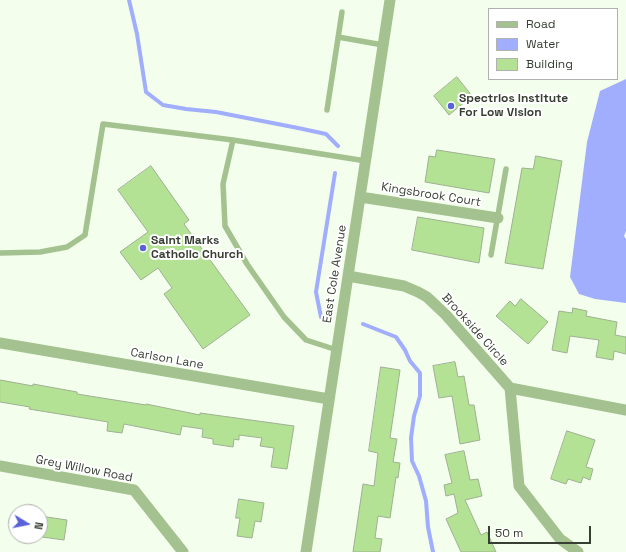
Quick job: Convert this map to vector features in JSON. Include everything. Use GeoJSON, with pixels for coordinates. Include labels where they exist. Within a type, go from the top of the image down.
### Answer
{"type":"FeatureCollection","features":[{"type":"Feature","properties":{"kind":"street","name":"East Cole Avenue"},"geometry":{"type":"LineString","coordinates":[[306,552],[390,0]]}},
{"type":"Feature","properties":{"kind":"street","name":"Kingsbrook Court"},"geometry":{"type":"LineString","coordinates":[[360,197],[498,218]]}},
{"type":"Feature","properties":{"kind":"street","name":"Brookside Circle"},"geometry":{"type":"LineString","coordinates":[[348,276],[404,286],[427,297],[446,315],[510,388]]}},
{"type":"Feature","properties":{"kind":"street","name":"Carlson Lane"},"geometry":{"type":"LineString","coordinates":[[0,343],[329,399]]}},
{"type":"Feature","properties":{"kind":"street"},"geometry":{"type":"LineString","coordinates":[[578,552],[560,539],[518,486],[510,388],[626,410]]}},
{"type":"Feature","properties":{"kind":"street","name":"Grey Willow Road"},"geometry":{"type":"LineString","coordinates":[[0,466],[134,490],[182,552]]}},
{"type":"Feature","properties":{"kind":"lane"},"geometry":{"type":"LineString","coordinates":[[327,110],[342,12]]}},
{"type":"Feature","properties":{"kind":"lane"},"geometry":{"type":"LineString","coordinates":[[338,37],[384,45]]}},
{"type":"Feature","properties":{"kind":"lane"},"geometry":{"type":"LineString","coordinates":[[0,253],[40,252],[67,246],[85,235],[103,124],[233,140],[366,161]]}},
{"type":"Feature","properties":{"kind":"lane"},"geometry":{"type":"LineString","coordinates":[[233,140],[223,184],[225,226],[247,264],[284,317],[306,340],[337,350]]}},
{"type":"Feature","properties":{"kind":"lane"},"geometry":{"type":"LineString","coordinates":[[492,255],[506,169]]}},
{"type":"Feature","properties":{"kind":"water"},"geometry":{"type":"Polygon","coordinates":[[[626,79],[626,231],[624,236],[626,239],[626,303],[595,299],[579,294],[570,277],[587,142],[600,91],[626,79]]]}},
{"type":"Feature","properties":{"kind":"building","name":"Spectrios Institute For Low Vision"},"geometry":{"type":"Polygon","coordinates":[[[457,77],[472,96],[449,115],[434,96],[457,77]]]}},
{"type":"Feature","properties":{"kind":"building"},"geometry":{"type":"Polygon","coordinates":[[[437,150],[495,159],[489,193],[425,182],[429,156],[435,157],[437,150]]]}},
{"type":"Feature","properties":{"kind":"building"},"geometry":{"type":"Polygon","coordinates":[[[536,156],[562,161],[543,269],[505,263],[522,168],[533,169],[536,156]]]}},
{"type":"Feature","properties":{"kind":"building"},"geometry":{"type":"Polygon","coordinates":[[[151,166],[189,220],[184,224],[250,315],[203,349],[164,294],[172,288],[158,268],[141,280],[120,252],[148,232],[118,190],[151,166]]]}},
{"type":"Feature","properties":{"kind":"building"},"geometry":{"type":"Polygon","coordinates":[[[418,217],[484,228],[479,263],[412,250],[418,217]]]}},
{"type":"Feature","properties":{"kind":"building"},"geometry":{"type":"Polygon","coordinates":[[[521,299],[548,322],[528,344],[496,316],[510,301],[515,306],[521,299]]]}},
{"type":"Feature","properties":{"kind":"building"},"geometry":{"type":"Polygon","coordinates":[[[573,308],[587,311],[586,316],[617,322],[615,335],[626,337],[626,354],[614,351],[613,360],[596,357],[599,340],[570,336],[567,353],[552,350],[559,311],[572,313],[573,308]]]}},
{"type":"Feature","properties":{"kind":"building"},"geometry":{"type":"Polygon","coordinates":[[[455,362],[458,377],[464,376],[469,405],[474,405],[480,440],[460,444],[452,396],[439,398],[433,366],[455,362]]]}},
{"type":"Feature","properties":{"kind":"building"},"geometry":{"type":"Polygon","coordinates":[[[381,367],[400,370],[390,438],[397,439],[393,462],[400,463],[398,478],[396,477],[390,518],[378,516],[375,538],[382,539],[380,552],[353,552],[363,484],[374,486],[378,453],[369,451],[381,367]]]}},
{"type":"Feature","properties":{"kind":"building"},"geometry":{"type":"Polygon","coordinates":[[[0,380],[33,386],[33,384],[77,392],[77,394],[146,404],[200,415],[200,413],[294,426],[287,469],[271,467],[274,448],[260,446],[262,438],[239,435],[239,440],[234,439],[233,447],[213,444],[213,439],[202,437],[203,429],[182,426],[180,435],[124,424],[122,433],[107,431],[108,422],[29,409],[30,407],[0,402],[0,380]]]}},
{"type":"Feature","properties":{"kind":"building"},"geometry":{"type":"Polygon","coordinates":[[[567,431],[595,440],[586,467],[593,469],[590,480],[583,477],[581,483],[568,479],[566,484],[551,479],[567,431]]]}},
{"type":"Feature","properties":{"kind":"building"},"geometry":{"type":"Polygon","coordinates":[[[464,451],[470,480],[478,479],[482,496],[465,500],[481,535],[487,532],[496,552],[461,552],[446,519],[458,513],[454,494],[446,496],[444,485],[452,483],[445,455],[464,451]]]}},
{"type":"Feature","properties":{"kind":"building"},"geometry":{"type":"Polygon","coordinates":[[[239,499],[264,503],[261,522],[255,521],[252,538],[237,536],[240,518],[236,518],[239,499]]]}},
{"type":"Feature","properties":{"kind":"building"},"geometry":{"type":"Polygon","coordinates":[[[48,517],[67,520],[64,540],[48,538],[48,517]]]}},
{"type":"Feature","properties":{"kind":"waterway"},"geometry":{"type":"LineString","coordinates":[[129,0],[137,34],[146,92],[163,105],[216,112],[326,134],[338,146]]}},
{"type":"Feature","properties":{"kind":"waterway"},"geometry":{"type":"LineString","coordinates":[[321,317],[316,292],[335,173]]}},
{"type":"Feature","properties":{"kind":"waterway"},"geometry":{"type":"LineString","coordinates":[[363,324],[396,337],[405,350],[410,361],[420,373],[420,396],[414,416],[411,438],[412,461],[419,476],[426,501],[428,527],[433,552]]}},
{"type":"Feature","properties":{"kind":"place","name":"Spectrios Institute For Low Vision"},"geometry":{"type":"Point","coordinates":[451,106]}},
{"type":"Feature","properties":{"kind":"place","name":"Saint Marks Catholic Church"},"geometry":{"type":"Point","coordinates":[143,248]}}]}
